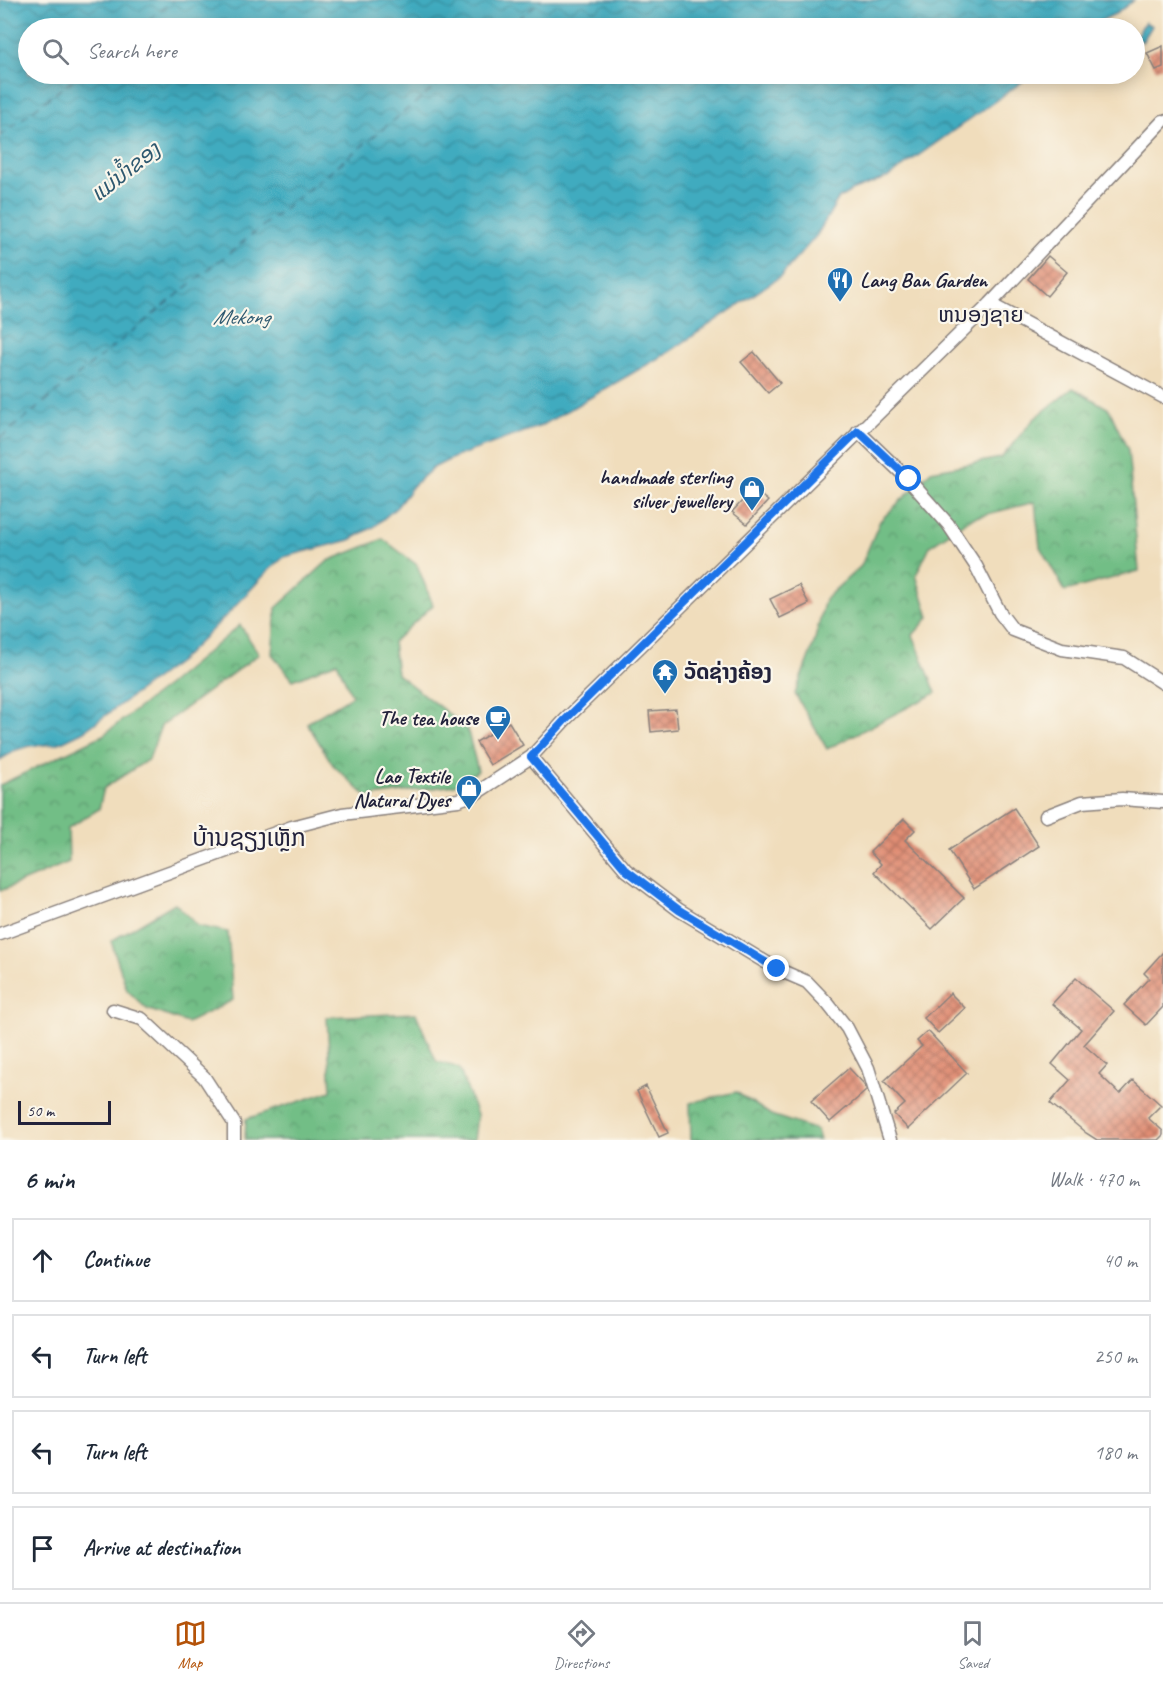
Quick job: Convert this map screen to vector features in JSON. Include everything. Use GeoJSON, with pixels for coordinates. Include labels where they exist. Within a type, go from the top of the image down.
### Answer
{"type":"FeatureCollection","features":[{"type":"Feature","properties":{"kind":"street"},"geometry":{"type":"LineString","coordinates":[[0,934],[292,827],[342,814],[458,800],[474,794],[531,757],[565,720],[990,304],[1163,122]]}},
{"type":"Feature","properties":{"kind":"street"},"geometry":{"type":"LineString","coordinates":[[990,304],[1163,397]]}},
{"type":"Feature","properties":{"kind":"street"},"geometry":{"type":"LineString","coordinates":[[858,431],[909,479],[948,524],[976,566],[1000,613],[1013,630],[1062,649],[1124,658],[1163,683]]}},
{"type":"Feature","properties":{"kind":"street"},"geometry":{"type":"LineString","coordinates":[[531,757],[626,870],[679,910],[777,969],[807,982],[828,1004],[847,1028],[868,1068],[890,1140]]}},
{"type":"Feature","properties":{"kind":"street"},"geometry":{"type":"LineString","coordinates":[[1046,816],[1082,802],[1122,799],[1163,802]]}},
{"type":"Feature","properties":{"kind":"street"},"geometry":{"type":"LineString","coordinates":[[113,1010],[142,1019],[204,1077],[234,1123],[234,1140]]}},
{"type":"Feature","properties":{"kind":"green space"},"geometry":{"type":"Polygon","coordinates":[[[1073,388],[1109,409],[1128,450],[1139,571],[1065,591],[1040,547],[1035,502],[972,518],[930,546],[916,575],[929,617],[913,635],[936,693],[827,749],[795,694],[814,643],[825,599],[861,566],[880,521],[931,471],[1001,458],[1034,419],[1073,388]]]}},
{"type":"Feature","properties":{"kind":"green space"},"geometry":{"type":"Polygon","coordinates":[[[383,539],[417,565],[433,605],[393,642],[397,674],[467,728],[478,771],[455,785],[367,797],[333,765],[307,723],[352,696],[337,662],[293,680],[272,654],[276,608],[328,561],[383,539]]]}},
{"type":"Feature","properties":{"kind":"green space"},"geometry":{"type":"Polygon","coordinates":[[[240,625],[259,654],[161,726],[149,759],[104,788],[99,809],[68,828],[69,862],[0,891],[0,785],[103,735],[240,625]]]}},
{"type":"Feature","properties":{"kind":"green space"},"geometry":{"type":"Polygon","coordinates":[[[175,903],[198,926],[228,932],[233,1000],[187,1023],[147,1009],[127,990],[111,941],[175,903]]]}},
{"type":"Feature","properties":{"kind":"green space"},"geometry":{"type":"Polygon","coordinates":[[[416,1013],[436,1061],[459,1068],[477,1115],[474,1140],[245,1140],[246,1119],[331,1091],[327,1017],[416,1013]]]}},
{"type":"Feature","properties":{"kind":"green space"},"geometry":{"type":"Polygon","coordinates":[[[736,1092],[771,1115],[817,1130],[820,1140],[691,1140],[690,1103],[736,1092]]]}},
{"type":"Feature","properties":{"kind":"water","name":"Mekong"},"geometry":{"type":"Polygon","coordinates":[[[0,0],[1134,0],[1106,18],[18,18],[18,84],[1019,84],[888,177],[851,191],[838,199],[817,235],[781,276],[669,352],[541,426],[455,457],[433,468],[413,486],[397,507],[374,527],[350,540],[284,557],[180,661],[84,731],[57,744],[30,746],[16,750],[0,760],[0,0]]]}},
{"type":"Feature","properties":{"kind":"water"},"geometry":{"type":"Polygon","coordinates":[[[1145,22],[1152,26],[1145,37],[1145,22]]]}},
{"type":"Feature","properties":{"kind":"building"},"geometry":{"type":"Polygon","coordinates":[[[1163,46],[1163,67],[1156,70],[1147,53],[1163,46]]]}},
{"type":"Feature","properties":{"kind":"building"},"geometry":{"type":"Polygon","coordinates":[[[1048,256],[1067,272],[1047,296],[1028,279],[1048,256]]]}},
{"type":"Feature","properties":{"kind":"building"},"geometry":{"type":"Polygon","coordinates":[[[754,352],[780,383],[768,393],[741,362],[754,352]]]}},
{"type":"Feature","properties":{"kind":"building"},"geometry":{"type":"Polygon","coordinates":[[[753,489],[768,501],[747,524],[732,512],[753,489]]]}},
{"type":"Feature","properties":{"kind":"building"},"geometry":{"type":"Polygon","coordinates":[[[799,585],[809,604],[780,618],[770,599],[799,585]]]}},
{"type":"Feature","properties":{"kind":"building"},"geometry":{"type":"Polygon","coordinates":[[[676,709],[678,729],[651,732],[649,711],[676,709]]]}},
{"type":"Feature","properties":{"kind":"building"},"geometry":{"type":"Polygon","coordinates":[[[509,722],[523,745],[490,765],[476,742],[509,722]]]}},
{"type":"Feature","properties":{"kind":"building"},"geometry":{"type":"Polygon","coordinates":[[[1014,808],[1039,846],[974,889],[949,850],[1014,808]]]}},
{"type":"Feature","properties":{"kind":"building"},"geometry":{"type":"Polygon","coordinates":[[[904,819],[915,830],[905,840],[964,898],[932,929],[874,872],[881,864],[870,852],[904,819]]]}},
{"type":"Feature","properties":{"kind":"building"},"geometry":{"type":"Polygon","coordinates":[[[1163,952],[1163,1007],[1146,1025],[1124,1005],[1149,978],[1144,973],[1163,952]]]}},
{"type":"Feature","properties":{"kind":"building"},"geometry":{"type":"Polygon","coordinates":[[[1076,978],[1114,1011],[1084,1045],[1107,1065],[1099,1074],[1119,1093],[1133,1080],[1161,1105],[1148,1118],[1163,1131],[1163,1135],[1158,1140],[1097,1140],[1050,1103],[1070,1080],[1052,1064],[1081,1029],[1052,1004],[1076,978]]]}},
{"type":"Feature","properties":{"kind":"building"},"geometry":{"type":"Polygon","coordinates":[[[950,993],[965,1008],[938,1033],[924,1018],[950,993]]]}},
{"type":"Feature","properties":{"kind":"building"},"geometry":{"type":"Polygon","coordinates":[[[928,1031],[967,1073],[908,1129],[894,1114],[905,1104],[884,1081],[922,1046],[917,1041],[928,1031]]]}},
{"type":"Feature","properties":{"kind":"building"},"geometry":{"type":"Polygon","coordinates":[[[849,1068],[865,1085],[866,1091],[830,1122],[811,1101],[849,1068]]]}},
{"type":"Feature","properties":{"kind":"building"},"geometry":{"type":"Polygon","coordinates":[[[646,1086],[668,1133],[659,1137],[637,1091],[646,1086]]]}},
{"type":"Feature","properties":{"kind":"ferry route"},"geometry":{"type":"LineString","coordinates":[[151,18],[174,0]]}},
{"type":"Feature","properties":{"kind":"ferry route"},"geometry":{"type":"LineString","coordinates":[[520,18],[542,0]]}},
{"type":"Feature","properties":{"kind":"ferry route"},"geometry":{"type":"LineString","coordinates":[[0,136],[67,84]]}},
{"type":"Feature","properties":{"kind":"ferry route"},"geometry":{"type":"LineString","coordinates":[[0,438],[439,84]]}},
{"type":"Feature","properties":{"kind":"place","name":"Lang Ban Garden"},"geometry":{"type":"Point","coordinates":[840,303]}},
{"type":"Feature","properties":{"kind":"place","name":"handmade sterling silver jewellery"},"geometry":{"type":"Point","coordinates":[752,512]}},
{"type":"Feature","properties":{"kind":"place","name":"ວັດຊ່າງຄ້ອງ"},"geometry":{"type":"Point","coordinates":[665,695]}},
{"type":"Feature","properties":{"kind":"place","name":"The tea house"},"geometry":{"type":"Point","coordinates":[498,741]}},
{"type":"Feature","properties":{"kind":"place","name":"Lao Textile Natural Dyes"},"geometry":{"type":"Point","coordinates":[469,811]}},
{"type":"Feature","properties":{"kind":"district","name":"ຫນອງຊາຍ"},"geometry":{"type":"Point","coordinates":[981,314]}},
{"type":"Feature","properties":{"kind":"district","name":"ບ້ານຊຽງເຫຼັກ"},"geometry":{"type":"Point","coordinates":[249,838]}},
{"type":"Feature","properties":{"kind":"route"},"geometry":{"type":"LineString","coordinates":[[777,969],[679,910],[626,870],[531,757],[565,720],[858,431],[909,479]]}},
{"type":"Feature","properties":{"kind":"water label","name":"ແມ່ນ້ຳຂອງ"},"geometry":{"type":"Point","coordinates":[125,171]}}]}
